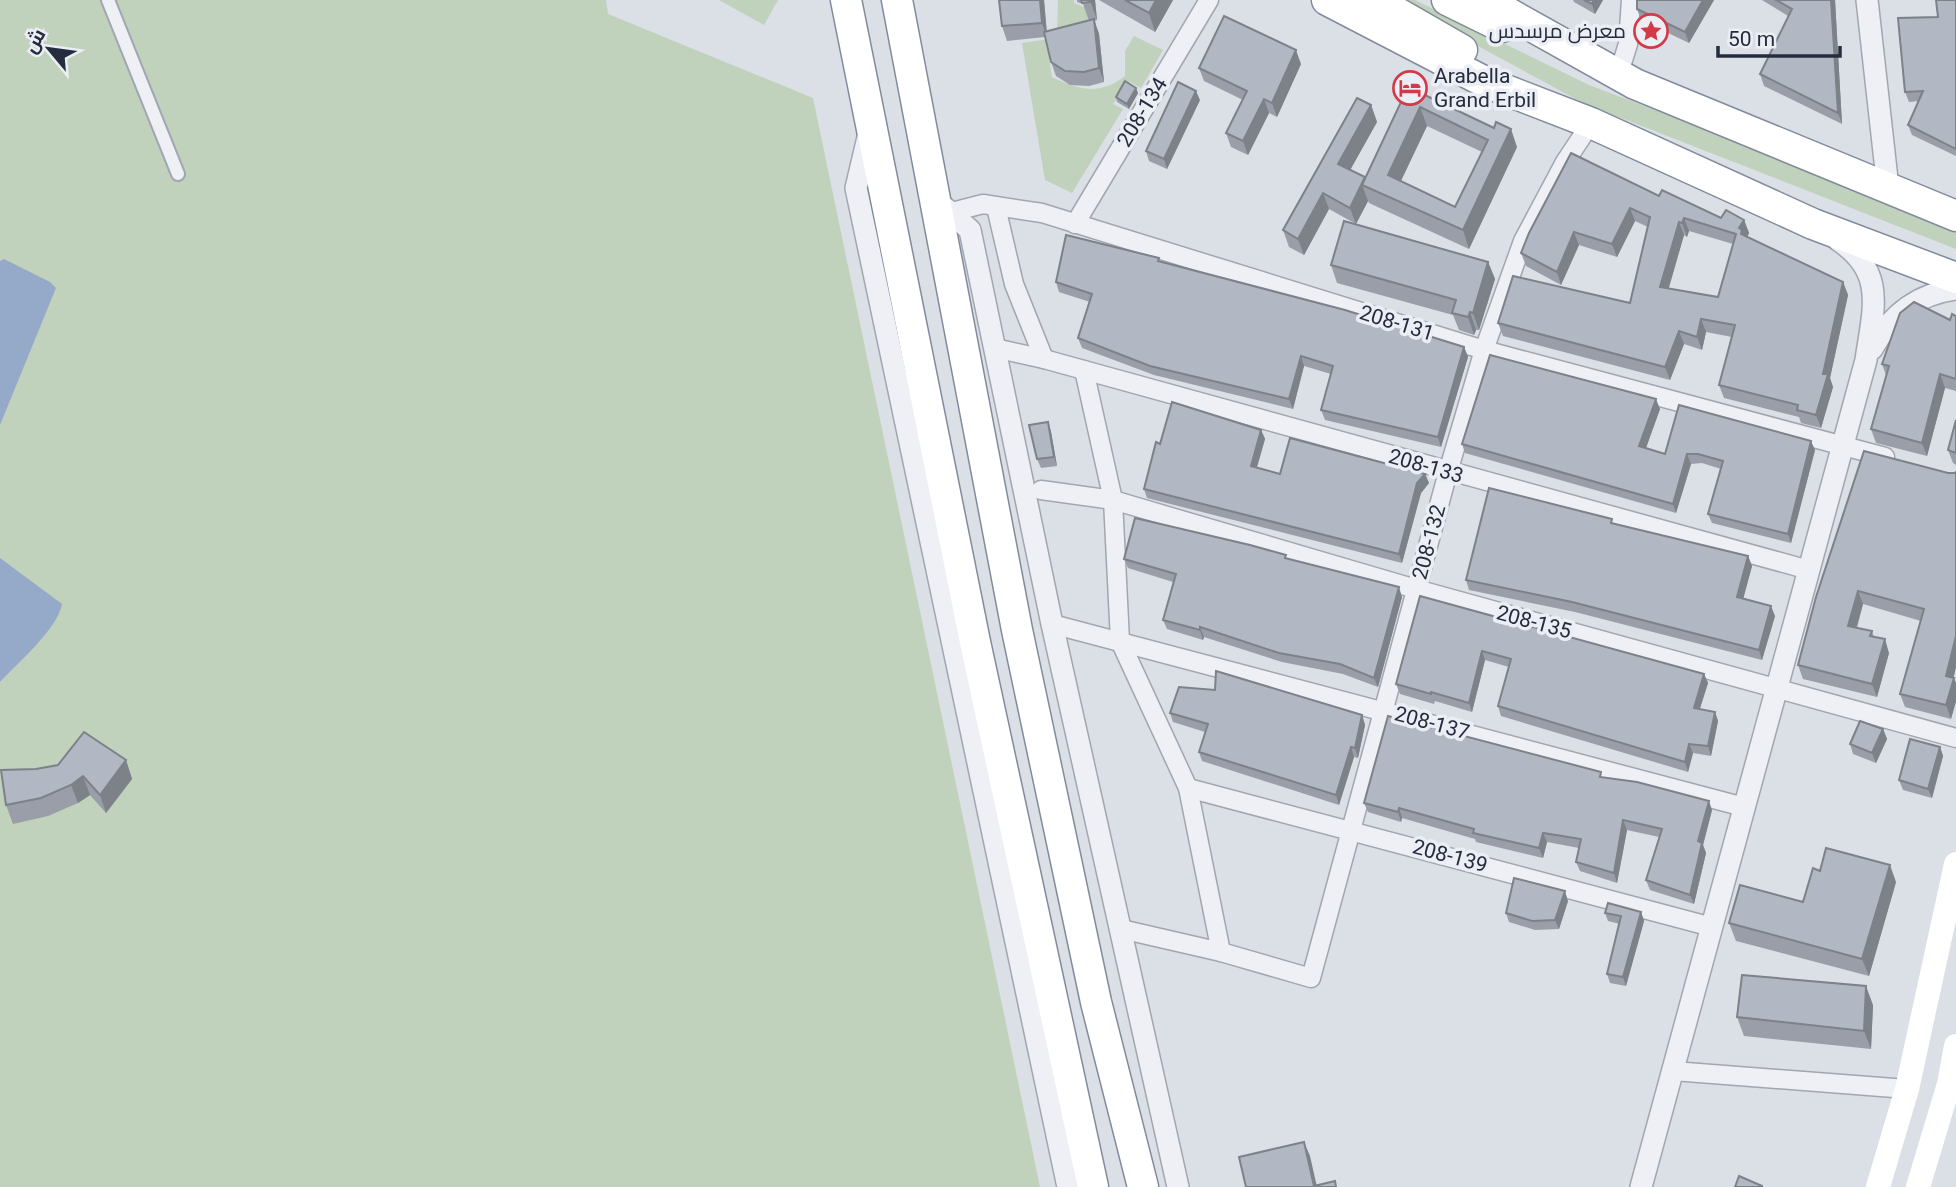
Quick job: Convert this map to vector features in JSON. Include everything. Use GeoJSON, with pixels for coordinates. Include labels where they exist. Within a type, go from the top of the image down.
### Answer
{"type":"FeatureCollection","features":[{"type":"Feature","properties":{"kind":"highway"},"geometry":{"type":"LineString","coordinates":[[846,0],[1038,939],[1093,1187]]}},
{"type":"Feature","properties":{"kind":"highway"},"geometry":{"type":"LineString","coordinates":[[897,0],[902,33],[944,206],[1017,629],[1096,1002],[1143,1187]]}},
{"type":"Feature","properties":{"kind":"highway"},"geometry":{"type":"LineString","coordinates":[[902,33],[903,0]]}},
{"type":"Feature","properties":{"kind":"highway"},"geometry":{"type":"LineString","coordinates":[[1327,0],[1485,82],[1591,123],[1813,224],[1956,278]]}},
{"type":"Feature","properties":{"kind":"highway"},"geometry":{"type":"LineString","coordinates":[[1375,0],[1591,123]]}},
{"type":"Feature","properties":{"kind":"highway"},"geometry":{"type":"LineString","coordinates":[[1447,0],[1535,44],[1956,216]]}},
{"type":"Feature","properties":{"kind":"highway"},"geometry":{"type":"LineString","coordinates":[[1485,0],[1618,76]]}},
{"type":"Feature","properties":{"kind":"highway"},"geometry":{"type":"LineString","coordinates":[[1038,939],[1058,945],[1071,940],[1080,929]]}},
{"type":"Feature","properties":{"kind":"highway"},"geometry":{"type":"LineString","coordinates":[[1054,1012],[1074,999],[1096,1002]]}},
{"type":"Feature","properties":{"kind":"main road"},"geometry":{"type":"LineString","coordinates":[[1878,1187],[1907,1089],[1956,864]]}},
{"type":"Feature","properties":{"kind":"main road"},"geometry":{"type":"LineString","coordinates":[[1918,1187],[1949,1084],[1956,1046]]}},
{"type":"Feature","properties":{"kind":"street"},"geometry":{"type":"LineString","coordinates":[[108,0],[178,174]]}},
{"type":"Feature","properties":{"kind":"street","name":"208-134"},"geometry":{"type":"LineString","coordinates":[[1075,224],[1209,0]]}},
{"type":"Feature","properties":{"kind":"street"},"geometry":{"type":"LineString","coordinates":[[1618,76],[1628,44],[1631,0]]}},
{"type":"Feature","properties":{"kind":"street"},"geometry":{"type":"LineString","coordinates":[[1867,0],[1888,188]]}},
{"type":"Feature","properties":{"kind":"street","name":"208-132"},"geometry":{"type":"LineString","coordinates":[[1222,952],[1311,978],[1448,472],[1484,350],[1523,242],[1565,162],[1591,123]]}},
{"type":"Feature","properties":{"kind":"street"},"geometry":{"type":"LineString","coordinates":[[872,124],[856,188],[1068,1187]]}},
{"type":"Feature","properties":{"kind":"street","name":"208-131"},"geometry":{"type":"LineString","coordinates":[[944,206],[984,204],[1042,213],[1484,350],[1906,463]]}},
{"type":"Feature","properties":{"kind":"street"},"geometry":{"type":"LineString","coordinates":[[944,206],[970,230],[1052,624],[1178,1187]]}},
{"type":"Feature","properties":{"kind":"street"},"geometry":{"type":"LineString","coordinates":[[996,207],[1014,284],[1044,359]]}},
{"type":"Feature","properties":{"kind":"street"},"geometry":{"type":"LineString","coordinates":[[1641,1187],[1866,360],[1875,294],[1871,281],[1858,253],[1813,224]]}},
{"type":"Feature","properties":{"kind":"street"},"geometry":{"type":"LineString","coordinates":[[1866,360],[1889,322],[1901,311],[1928,296],[1956,289]]}},
{"type":"Feature","properties":{"kind":"street","name":"208-133"},"geometry":{"type":"LineString","coordinates":[[995,348],[1044,359],[1809,570]]}},
{"type":"Feature","properties":{"kind":"street"},"geometry":{"type":"LineString","coordinates":[[1084,370],[1113,500],[1120,641],[1188,788],[1222,952],[1121,929]]}},
{"type":"Feature","properties":{"kind":"street","name":"208-135"},"geometry":{"type":"LineString","coordinates":[[1041,490],[1113,500],[1416,589],[1956,738]]}},
{"type":"Feature","properties":{"kind":"street","name":"208-137"},"geometry":{"type":"LineString","coordinates":[[1052,624],[1744,807]]}},
{"type":"Feature","properties":{"kind":"street","name":"208-139"},"geometry":{"type":"LineString","coordinates":[[1188,788],[1351,829],[1712,927]]}},
{"type":"Feature","properties":{"kind":"street"},"geometry":{"type":"LineString","coordinates":[[1673,1071],[1907,1089]]}},
{"type":"Feature","properties":{"kind":"green space"},"geometry":{"type":"Polygon","coordinates":[[[0,0],[606,0],[608,14],[813,98],[1040,1187],[0,1187],[0,0]]]}},
{"type":"Feature","properties":{"kind":"green space"},"geometry":{"type":"Polygon","coordinates":[[[719,0],[778,0],[764,25],[719,0]]]}},
{"type":"Feature","properties":{"kind":"green space"},"geometry":{"type":"Polygon","coordinates":[[[1058,0],[1074,0],[1074,3],[1091,10],[1087,27],[1047,44],[1052,77],[1080,88],[1098,89],[1125,76],[1125,51],[1134,36],[1163,50],[1141,88],[1130,82],[1113,104],[1123,109],[1072,193],[1045,180],[1022,43],[1049,39],[1057,32],[1058,0]]]}},
{"type":"Feature","properties":{"kind":"green space"},"geometry":{"type":"Polygon","coordinates":[[[1393,0],[1415,0],[1589,85],[1956,225],[1956,249],[1583,103],[1393,0]]]}},
{"type":"Feature","properties":{"kind":"water"},"geometry":{"type":"Polygon","coordinates":[[[4,259],[50,282],[56,288],[0,425],[0,261],[4,259]]]}},
{"type":"Feature","properties":{"kind":"water"},"geometry":{"type":"Polygon","coordinates":[[[0,558],[62,604],[53,624],[0,682],[0,558]]]}},
{"type":"Feature","properties":{"kind":"building"},"geometry":{"type":"Polygon","coordinates":[[[999,0],[1040,0],[1042,23],[1002,26],[999,0]]]}},
{"type":"Feature","properties":{"kind":"building"},"geometry":{"type":"Polygon","coordinates":[[[1125,0],[1156,0],[1149,13],[1125,0]]]}},
{"type":"Feature","properties":{"kind":"building"},"geometry":{"type":"Polygon","coordinates":[[[1637,0],[1703,0],[1685,32],[1637,9],[1637,0]]]}},
{"type":"Feature","properties":{"kind":"building"},"geometry":{"type":"Polygon","coordinates":[[[1776,0],[1831,0],[1838,113],[1760,74],[1792,9],[1776,0]]]}},
{"type":"Feature","properties":{"kind":"building"},"geometry":{"type":"Polygon","coordinates":[[[1936,0],[1956,0],[1956,149],[1908,125],[1923,91],[1905,92],[1898,18],[1938,17],[1936,0]]]}},
{"type":"Feature","properties":{"kind":"building"},"geometry":{"type":"Polygon","coordinates":[[[1224,16],[1296,50],[1272,103],[1264,99],[1243,141],[1226,133],[1247,91],[1199,68],[1224,16]]]}},
{"type":"Feature","properties":{"kind":"building"},"geometry":{"type":"Polygon","coordinates":[[[1094,19],[1099,68],[1084,72],[1065,71],[1051,62],[1044,32],[1094,19]]]}},
{"type":"Feature","properties":{"kind":"building"},"geometry":{"type":"Polygon","coordinates":[[[1125,81],[1136,88],[1127,104],[1116,97],[1125,81]]]}},
{"type":"Feature","properties":{"kind":"building"},"geometry":{"type":"Polygon","coordinates":[[[1178,82],[1196,91],[1164,159],[1146,151],[1178,82]]]}},
{"type":"Feature","properties":{"kind":"building"},"geometry":{"type":"Polygon","coordinates":[[[1408,87],[1494,128],[1496,122],[1511,129],[1463,230],[1362,185],[1408,87]],[[1420,107],[1388,175],[1455,207],[1488,140],[1420,107]]]}},
{"type":"Feature","properties":{"kind":"building"},"geometry":{"type":"Polygon","coordinates":[[[1357,98],[1371,105],[1338,164],[1365,177],[1350,208],[1323,193],[1298,239],[1283,230],[1357,98]]]}},
{"type":"Feature","properties":{"kind":"building"},"geometry":{"type":"Polygon","coordinates":[[[1571,153],[1659,196],[1662,190],[1721,218],[1726,210],[1744,220],[1739,228],[1742,230],[1741,234],[1843,282],[1823,374],[1828,374],[1816,415],[1797,410],[1798,405],[1719,385],[1735,325],[1701,319],[1697,337],[1679,331],[1665,367],[1498,323],[1513,276],[1630,303],[1650,217],[1630,208],[1612,244],[1574,232],[1557,272],[1521,253],[1571,153]],[[1684,218],[1682,223],[1679,222],[1660,287],[1718,297],[1736,234],[1684,218]]]}},
{"type":"Feature","properties":{"kind":"building"},"geometry":{"type":"Polygon","coordinates":[[[1344,221],[1488,262],[1473,313],[1470,312],[1468,317],[1452,313],[1456,300],[1331,265],[1344,221]]]}},
{"type":"Feature","properties":{"kind":"building"},"geometry":{"type":"Polygon","coordinates":[[[1066,235],[1345,310],[1464,347],[1438,437],[1321,410],[1333,366],[1301,356],[1289,399],[1150,366],[1078,338],[1092,294],[1056,282],[1066,235]]]}},
{"type":"Feature","properties":{"kind":"building"},"geometry":{"type":"Polygon","coordinates":[[[1914,302],[1950,320],[1952,314],[1956,316],[1956,379],[1940,374],[1922,443],[1871,429],[1889,366],[1882,364],[1900,313],[1914,302]]]}},
{"type":"Feature","properties":{"kind":"building"},"geometry":{"type":"Polygon","coordinates":[[[1490,355],[1656,399],[1639,446],[1665,454],[1679,405],[1811,441],[1788,534],[1708,514],[1723,461],[1698,454],[1687,454],[1673,504],[1462,444],[1490,355]]]}},
{"type":"Feature","properties":{"kind":"building"},"geometry":{"type":"Polygon","coordinates":[[[1172,402],[1261,430],[1251,466],[1280,474],[1290,438],[1425,474],[1417,483],[1399,554],[1144,489],[1156,442],[1160,444],[1172,402]]]}},
{"type":"Feature","properties":{"kind":"building"},"geometry":{"type":"Polygon","coordinates":[[[1956,420],[1956,453],[1948,450],[1956,420]]]}},
{"type":"Feature","properties":{"kind":"building"},"geometry":{"type":"Polygon","coordinates":[[[1048,422],[1054,457],[1037,459],[1029,425],[1048,422]]]}},
{"type":"Feature","properties":{"kind":"building"},"geometry":{"type":"Polygon","coordinates":[[[1864,451],[1948,473],[1956,472],[1956,636],[1946,676],[1954,678],[1946,705],[1900,694],[1924,609],[1858,591],[1848,626],[1872,631],[1870,636],[1885,639],[1872,684],[1798,665],[1816,597],[1864,451]]]}},
{"type":"Feature","properties":{"kind":"building"},"geometry":{"type":"Polygon","coordinates":[[[1489,488],[1612,519],[1611,523],[1748,556],[1737,597],[1771,606],[1759,650],[1572,602],[1466,580],[1489,488]]]}},
{"type":"Feature","properties":{"kind":"building"},"geometry":{"type":"Polygon","coordinates":[[[1135,518],[1250,545],[1286,555],[1285,558],[1399,587],[1374,678],[1340,664],[1279,653],[1200,627],[1200,630],[1163,620],[1176,574],[1124,559],[1135,518]]]}},
{"type":"Feature","properties":{"kind":"building"},"geometry":{"type":"Polygon","coordinates":[[[1420,596],[1704,674],[1694,708],[1715,712],[1708,746],[1689,744],[1685,762],[1498,706],[1511,659],[1482,651],[1469,703],[1396,684],[1420,596]]]}},
{"type":"Feature","properties":{"kind":"building"},"geometry":{"type":"Polygon","coordinates":[[[1216,671],[1362,715],[1355,748],[1351,747],[1336,795],[1199,752],[1208,724],[1170,713],[1179,687],[1215,690],[1216,671]]]}},
{"type":"Feature","properties":{"kind":"building"},"geometry":{"type":"Polygon","coordinates":[[[1388,716],[1601,772],[1600,777],[1637,782],[1709,801],[1698,841],[1702,843],[1690,895],[1646,880],[1662,829],[1623,820],[1614,873],[1576,862],[1581,839],[1543,833],[1539,848],[1473,833],[1474,829],[1399,808],[1398,812],[1364,803],[1388,716]]]}},
{"type":"Feature","properties":{"kind":"building"},"geometry":{"type":"Polygon","coordinates":[[[1860,721],[1883,729],[1872,753],[1850,744],[1860,721]]]}},
{"type":"Feature","properties":{"kind":"building"},"geometry":{"type":"Polygon","coordinates":[[[84,732],[126,760],[100,795],[83,776],[71,785],[41,798],[6,805],[1,770],[58,765],[84,732]]]}},
{"type":"Feature","properties":{"kind":"building"},"geometry":{"type":"Polygon","coordinates":[[[1910,739],[1940,747],[1928,789],[1899,780],[1910,739]]]}},
{"type":"Feature","properties":{"kind":"building"},"geometry":{"type":"Polygon","coordinates":[[[1826,848],[1890,865],[1862,959],[1729,923],[1740,885],[1803,902],[1813,868],[1820,871],[1826,848]]]}},
{"type":"Feature","properties":{"kind":"building"},"geometry":{"type":"Polygon","coordinates":[[[1514,878],[1565,891],[1555,920],[1532,921],[1506,913],[1514,878]]]}},
{"type":"Feature","properties":{"kind":"building"},"geometry":{"type":"Polygon","coordinates":[[[1608,903],[1641,912],[1623,977],[1607,974],[1621,916],[1605,913],[1608,903]]]}},
{"type":"Feature","properties":{"kind":"building"},"geometry":{"type":"Polygon","coordinates":[[[1742,975],[1866,986],[1864,1031],[1737,1017],[1742,975]]]}},
{"type":"Feature","properties":{"kind":"building"},"geometry":{"type":"Polygon","coordinates":[[[1304,1142],[1314,1186],[1335,1181],[1336,1187],[1246,1187],[1239,1157],[1304,1142]]]}},
{"type":"Feature","properties":{"kind":"building"},"geometry":{"type":"Polygon","coordinates":[[[1739,1176],[1762,1186],[1762,1187],[1735,1187],[1739,1176]]]}},
{"type":"Feature","properties":{"kind":"place","name":"معرض مرسدس"},"geometry":{"type":"Point","coordinates":[1651,31]}},
{"type":"Feature","properties":{"kind":"place","name":"Arabella Grand Erbil"},"geometry":{"type":"Point","coordinates":[1410,88]}}]}
